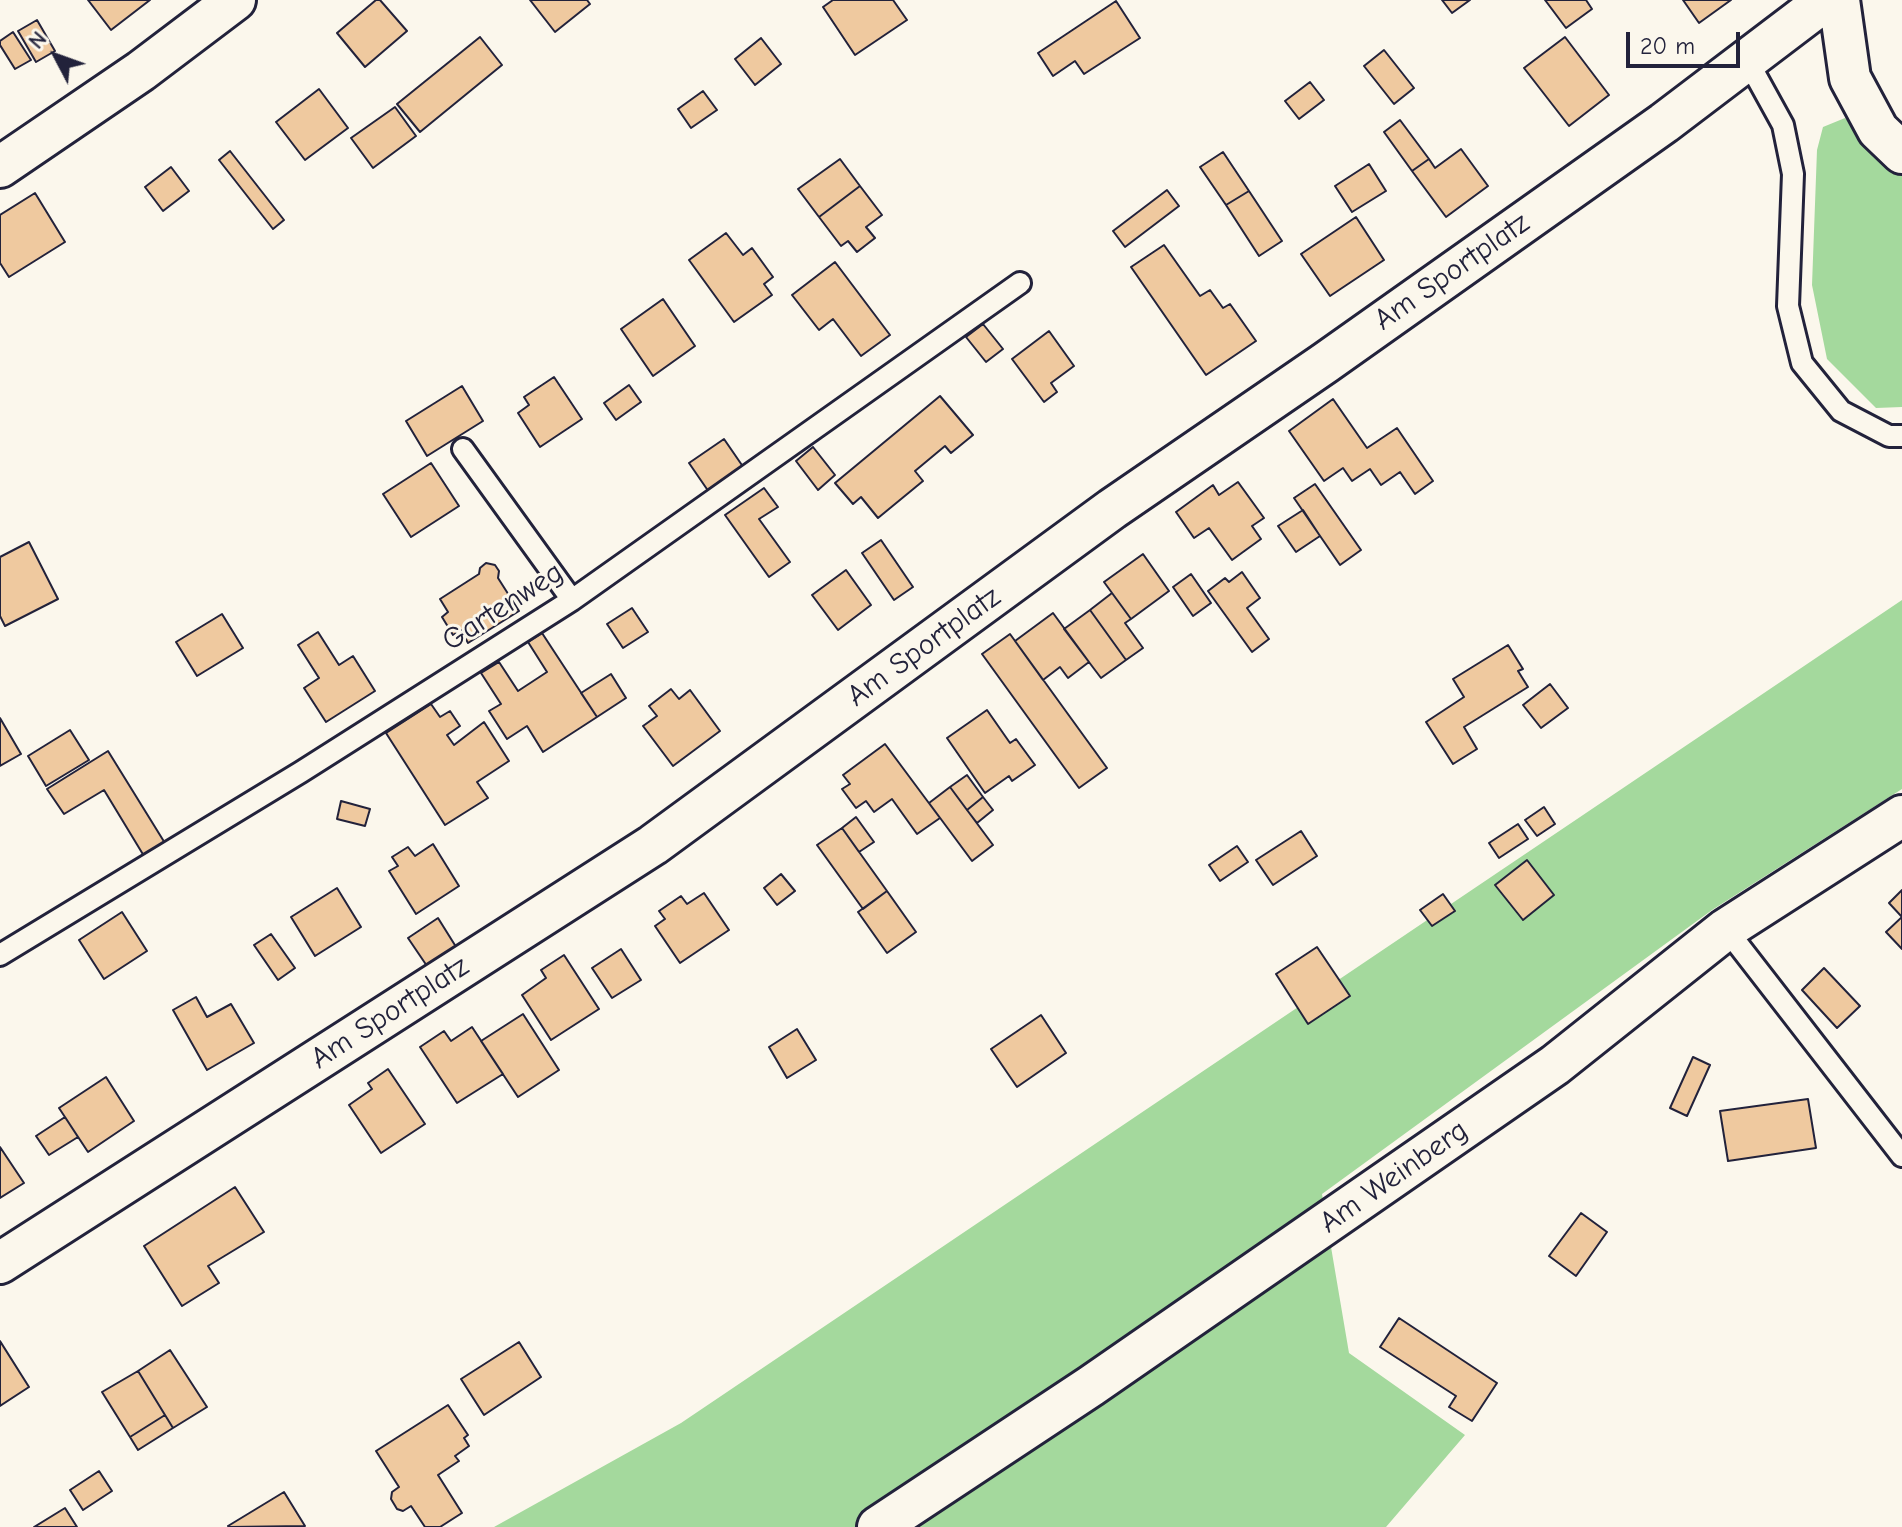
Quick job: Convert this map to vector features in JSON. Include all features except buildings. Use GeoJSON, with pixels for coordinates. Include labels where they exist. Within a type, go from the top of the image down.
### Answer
{"type":"FeatureCollection","features":[{"type":"Feature","properties":{"kind":"street"},"geometry":{"type":"LineString","coordinates":[[0,167],[141,71],[235,0]]}},
{"type":"Feature","properties":{"kind":"street","name":"Am Sportplatz"},"geometry":{"type":"LineString","coordinates":[[0,1263],[653,845],[1112,509],[1651,132],[1826,0]]}},
{"type":"Feature","properties":{"kind":"street"},"geometry":{"type":"LineString","coordinates":[[1839,0],[1850,78],[1878,130],[1902,153]]}},
{"type":"Feature","properties":{"kind":"street","name":"Am Weinberg"},"geometry":{"type":"LineString","coordinates":[[878,1527],[1104,1377],[1555,1065],[1726,929],[1902,816]]}},
{"type":"Feature","properties":{"kind":"lane"},"geometry":{"type":"LineString","coordinates":[[1750,57],[1756,76],[1783,125],[1793,174],[1788,306],[1802,363],[1841,411],[1889,436],[1902,436]]}},
{"type":"Feature","properties":{"kind":"lane","name":"Gartenweg"},"geometry":{"type":"LineString","coordinates":[[0,955],[301,772],[572,600],[1020,283]]}},
{"type":"Feature","properties":{"kind":"lane"},"geometry":{"type":"LineString","coordinates":[[463,449],[572,600]]}},
{"type":"Feature","properties":{"kind":"lane"},"geometry":{"type":"LineString","coordinates":[[1726,929],[1902,1156]]}},
{"type":"Feature","properties":{"kind":"green space"},"geometry":{"type":"Polygon","coordinates":[[[1845,118],[1902,174],[1902,407],[1876,408],[1827,359],[1812,285],[1817,150],[1823,127],[1845,118]]]}},
{"type":"Feature","properties":{"kind":"green space"},"geometry":{"type":"Polygon","coordinates":[[[1902,600],[1902,789],[1712,910],[1322,1194],[1349,1353],[1465,1435],[1386,1527],[494,1527],[681,1423],[1902,600]]]}}]}
